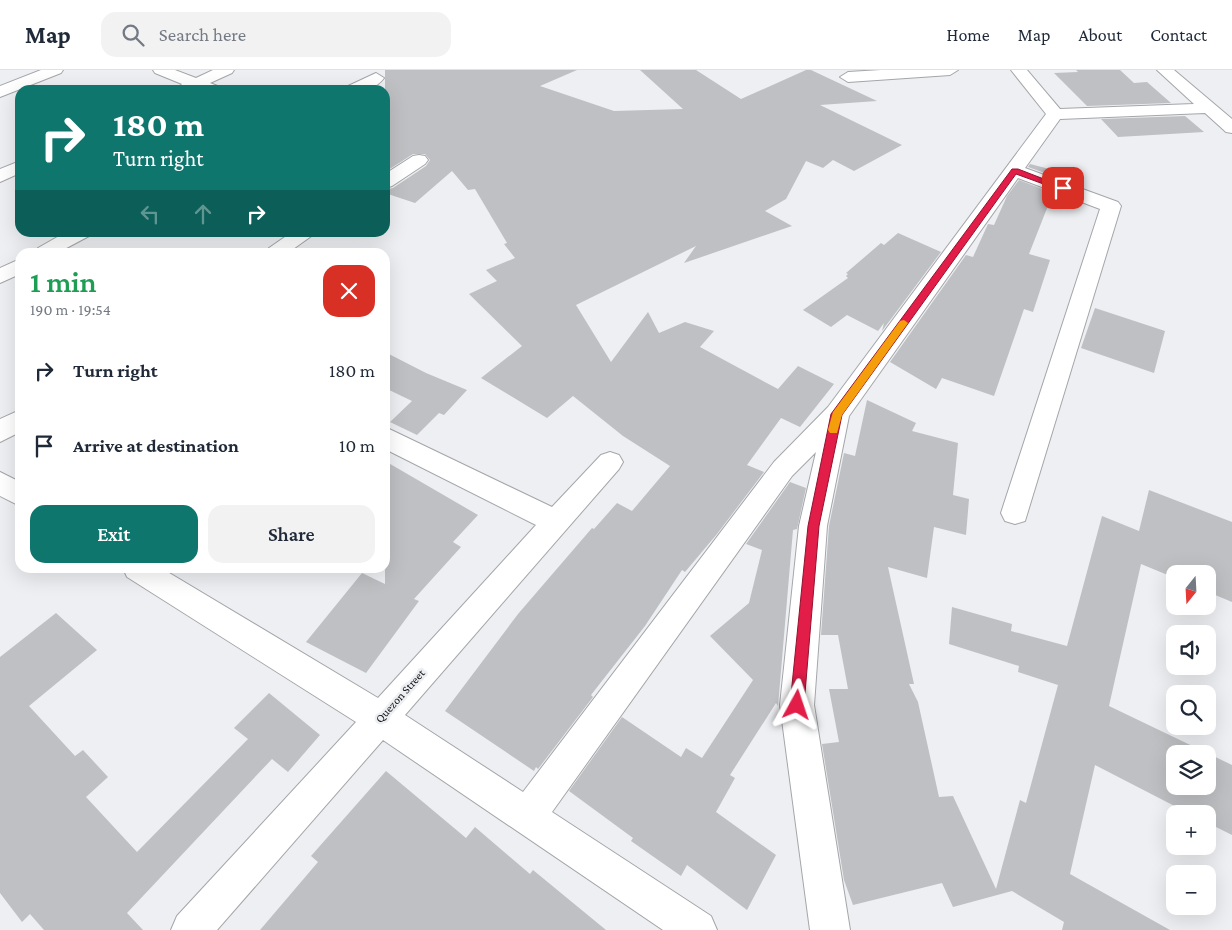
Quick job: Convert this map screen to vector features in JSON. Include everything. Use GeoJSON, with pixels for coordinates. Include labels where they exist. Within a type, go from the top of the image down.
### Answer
{"type":"FeatureCollection","features":[{"type":"Feature","properties":{"kind":"street"},"geometry":{"type":"LineString","coordinates":[[18,85],[55,70]]}},
{"type":"Feature","properties":{"kind":"street"},"geometry":{"type":"LineString","coordinates":[[162,70],[202,85]]}},
{"type":"Feature","properties":{"kind":"street"},"geometry":{"type":"LineString","coordinates":[[193,85],[226,70]]}},
{"type":"Feature","properties":{"kind":"street"},"geometry":{"type":"LineString","coordinates":[[848,77],[950,70]]}},
{"type":"Feature","properties":{"kind":"street"},"geometry":{"type":"LineString","coordinates":[[1019,70],[1055,114]]}},
{"type":"Feature","properties":{"kind":"street"},"geometry":{"type":"LineString","coordinates":[[1165,70],[1232,128]]}},
{"type":"Feature","properties":{"kind":"street"},"geometry":{"type":"LineString","coordinates":[[362,85],[376,78]]}},
{"type":"Feature","properties":{"kind":"street"},"geometry":{"type":"LineString","coordinates":[[0,92],[15,86]]}},
{"type":"Feature","properties":{"kind":"street"},"geometry":{"type":"LineString","coordinates":[[1055,114],[1209,108]]}},
{"type":"Feature","properties":{"kind":"street"},"geometry":{"type":"LineString","coordinates":[[527,816],[783,469],[837,414],[1055,114]]}},
{"type":"Feature","properties":{"kind":"street"},"geometry":{"type":"LineString","coordinates":[[390,179],[419,160]]}},
{"type":"Feature","properties":{"kind":"street"},"geometry":{"type":"LineString","coordinates":[[0,176],[15,168]]}},
{"type":"Feature","properties":{"kind":"street"},"geometry":{"type":"LineString","coordinates":[[1015,171],[1111,206],[1015,513]]}},
{"type":"Feature","properties":{"kind":"street"},"geometry":{"type":"LineString","coordinates":[[52,248],[73,237]]}},
{"type":"Feature","properties":{"kind":"street"},"geometry":{"type":"LineString","coordinates":[[282,248],[299,237]]}},
{"type":"Feature","properties":{"kind":"street"},"geometry":{"type":"LineString","coordinates":[[0,276],[15,268]]}},
{"type":"Feature","properties":{"kind":"street"},"geometry":{"type":"LineString","coordinates":[[830,930],[797,705],[814,526],[837,414]]}},
{"type":"Feature","properties":{"kind":"street"},"geometry":{"type":"LineString","coordinates":[[0,432],[15,422]]}},
{"type":"Feature","properties":{"kind":"street"},"geometry":{"type":"LineString","coordinates":[[390,439],[556,522]]}},
{"type":"Feature","properties":{"kind":"street","name":"Quezon Street"},"geometry":{"type":"LineString","coordinates":[[190,930],[610,462]]}},
{"type":"Feature","properties":{"kind":"street"},"geometry":{"type":"LineString","coordinates":[[0,483],[15,492]]}},
{"type":"Feature","properties":{"kind":"street"},"geometry":{"type":"LineString","coordinates":[[145,573],[380,718],[697,930]]}},
{"type":"Feature","properties":{"kind":"building"},"geometry":{"type":"Polygon","coordinates":[[[385,70],[577,70],[540,86],[614,111],[683,109],[640,70],[696,70],[741,99],[806,70],[811,70],[877,101],[820,105],[902,145],[854,171],[833,160],[823,168],[806,161],[786,199],[765,211],[792,226],[684,263],[696,246],[576,305],[611,362],[648,312],[659,333],[685,322],[714,331],[700,347],[778,389],[798,366],[834,384],[800,427],[781,418],[747,465],[764,472],[717,534],[685,572],[682,570],[645,626],[591,695],[593,697],[538,769],[536,767],[534,771],[445,711],[518,614],[592,528],[594,529],[617,503],[632,511],[670,466],[623,436],[573,396],[547,418],[481,378],[522,346],[469,294],[497,281],[486,270],[515,258],[504,244],[507,243],[475,189],[468,190],[452,171],[415,203],[390,195],[390,189],[426,166],[430,160],[425,154],[413,154],[390,169],[390,85],[385,85],[385,70]]]}},
{"type":"Feature","properties":{"kind":"building"},"geometry":{"type":"Polygon","coordinates":[[[1076,70],[1120,70],[1134,83],[1147,82],[1171,103],[1087,106],[1054,73],[1078,72],[1076,70]]]}},
{"type":"Feature","properties":{"kind":"building"},"geometry":{"type":"Polygon","coordinates":[[[1185,116],[1204,132],[1118,137],[1101,119],[1185,116]]]}},
{"type":"Feature","properties":{"kind":"building"},"geometry":{"type":"Polygon","coordinates":[[[1030,164],[1061,172],[1059,178],[1028,167],[1030,164]]]}},
{"type":"Feature","properties":{"kind":"building"},"geometry":{"type":"Polygon","coordinates":[[[1019,180],[1053,193],[1029,254],[1050,260],[1033,312],[1024,309],[994,396],[942,378],[936,389],[890,362],[966,255],[973,257],[988,224],[994,225],[1007,196],[1019,180]]]}},
{"type":"Feature","properties":{"kind":"building"},"geometry":{"type":"Polygon","coordinates":[[[898,233],[941,252],[882,331],[884,323],[878,331],[847,315],[831,327],[803,310],[848,278],[846,273],[881,243],[884,245],[898,233]]]}},
{"type":"Feature","properties":{"kind":"building"},"geometry":{"type":"Polygon","coordinates":[[[1095,308],[1165,331],[1154,373],[1081,348],[1095,308]]]}},
{"type":"Feature","properties":{"kind":"building"},"geometry":{"type":"Polygon","coordinates":[[[390,355],[426,373],[467,390],[444,415],[439,413],[417,435],[390,422],[412,401],[390,390],[390,355]]]}},
{"type":"Feature","properties":{"kind":"building"},"geometry":{"type":"Polygon","coordinates":[[[867,400],[916,423],[912,431],[958,443],[953,495],[969,499],[966,535],[934,527],[927,578],[888,567],[914,684],[909,684],[918,702],[939,797],[953,796],[996,889],[1020,800],[1026,803],[1058,685],[1018,672],[1019,666],[949,644],[952,607],[1012,624],[1011,631],[1067,646],[1102,516],[1139,531],[1149,490],[1232,522],[1232,602],[1216,595],[1216,565],[1166,565],[1166,574],[1141,564],[1109,706],[1190,745],[1166,745],[1166,795],[1216,795],[1216,757],[1232,765],[1232,835],[1216,827],[1216,805],[1173,805],[1095,765],[1070,874],[1170,930],[1062,930],[1064,922],[1012,891],[953,907],[942,883],[853,905],[844,880],[822,744],[839,742],[829,689],[848,689],[838,635],[821,635],[829,526],[844,453],[855,456],[867,400]]]}},
{"type":"Feature","properties":{"kind":"building"},"geometry":{"type":"Polygon","coordinates":[[[390,464],[478,515],[453,542],[461,547],[414,599],[419,601],[366,673],[306,642],[362,573],[385,584],[385,573],[390,573],[390,464]]]}},
{"type":"Feature","properties":{"kind":"building"},"geometry":{"type":"Polygon","coordinates":[[[790,482],[806,488],[797,529],[793,530],[778,706],[776,703],[730,775],[735,778],[716,812],[776,855],[747,910],[687,865],[681,876],[631,841],[633,838],[569,791],[622,717],[681,757],[686,748],[702,758],[753,680],[710,636],[749,603],[762,550],[746,544],[790,482]]]}},
{"type":"Feature","properties":{"kind":"building"},"geometry":{"type":"Polygon","coordinates":[[[56,613],[97,650],[29,706],[75,756],[83,750],[108,777],[86,797],[137,852],[248,739],[234,728],[269,693],[320,735],[288,772],[272,759],[127,913],[143,930],[44,930],[30,914],[22,922],[0,893],[0,657],[56,613]]]}},
{"type":"Feature","properties":{"kind":"building"},"geometry":{"type":"Polygon","coordinates":[[[386,771],[466,838],[475,827],[530,874],[533,870],[606,930],[260,930],[318,862],[311,856],[386,771]]]}},
{"type":"Feature","properties":{"kind":"slow traffic"},"geometry":{"type":"LineString","coordinates":[[833,430],[837,414],[904,323]]}},
{"type":"Feature","properties":{"kind":"route"},"geometry":{"type":"LineString","coordinates":[[797,705],[814,526],[837,414],[1015,171],[1063,188]]}}]}
